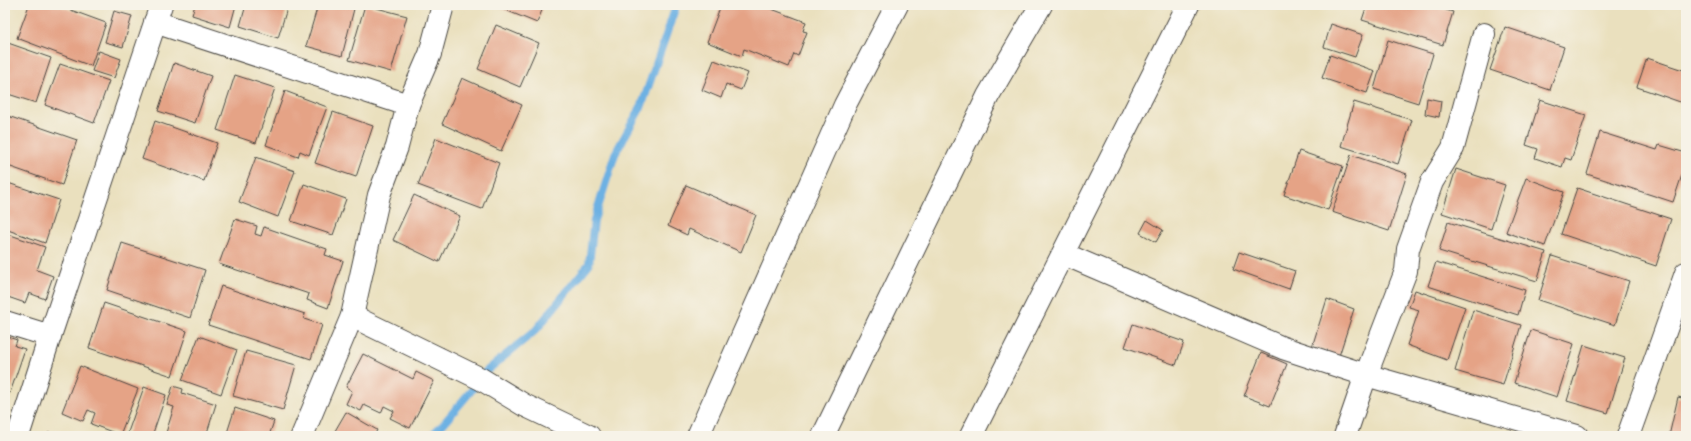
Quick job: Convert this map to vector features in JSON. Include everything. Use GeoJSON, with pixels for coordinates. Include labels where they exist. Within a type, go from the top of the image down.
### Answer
{"type":"FeatureCollection","features":[{"type":"Feature","properties":{"kind":"main road"},"geometry":{"type":"LineString","coordinates":[[302,436],[352,316],[379,195],[397,147],[408,105],[430,54],[443,5]]}},
{"type":"Feature","properties":{"kind":"main road"},"geometry":{"type":"LineString","coordinates":[[698,436],[844,106],[897,5]]}},
{"type":"Feature","properties":{"kind":"main road"},"geometry":{"type":"LineString","coordinates":[[823,436],[988,96],[1041,5]]}},
{"type":"Feature","properties":{"kind":"main road"},"geometry":{"type":"LineString","coordinates":[[971,436],[1064,254],[1188,5]]}},
{"type":"Feature","properties":{"kind":"main road"},"geometry":{"type":"LineString","coordinates":[[18,436],[158,14],[408,105]]}},
{"type":"Feature","properties":{"kind":"main road"},"geometry":{"type":"LineString","coordinates":[[1345,436],[1366,375],[1406,271],[1408,249],[1432,182],[1454,148],[1484,34]]}},
{"type":"Feature","properties":{"kind":"main road"},"geometry":{"type":"LineString","coordinates":[[1064,254],[1283,348],[1366,375],[1577,436]]}},
{"type":"Feature","properties":{"kind":"main road"},"geometry":{"type":"LineString","coordinates":[[1628,436],[1686,274]]}},
{"type":"Feature","properties":{"kind":"main road"},"geometry":{"type":"LineString","coordinates":[[352,316],[482,379],[524,405],[589,436]]}},
{"type":"Feature","properties":{"kind":"main road"},"geometry":{"type":"LineString","coordinates":[[5,322],[50,336]]}},
{"type":"Feature","properties":{"kind":"building"},"geometry":{"type":"Polygon","coordinates":[[[29,5],[57,5],[106,23],[91,66],[17,38],[29,5]]]}},
{"type":"Feature","properties":{"kind":"building"},"geometry":{"type":"Polygon","coordinates":[[[109,5],[120,5],[119,9],[109,5]]]}},
{"type":"Feature","properties":{"kind":"building"},"geometry":{"type":"Polygon","coordinates":[[[195,5],[236,5],[230,27],[192,15],[195,5]]]}},
{"type":"Feature","properties":{"kind":"building"},"geometry":{"type":"Polygon","coordinates":[[[246,5],[288,5],[278,38],[240,26],[246,5]]]}},
{"type":"Feature","properties":{"kind":"building"},"geometry":{"type":"Polygon","coordinates":[[[318,5],[355,5],[342,56],[306,46],[318,5]]]}},
{"type":"Feature","properties":{"kind":"building"},"geometry":{"type":"Polygon","coordinates":[[[365,5],[407,16],[391,72],[349,60],[365,5]]]}},
{"type":"Feature","properties":{"kind":"building"},"geometry":{"type":"Polygon","coordinates":[[[493,5],[544,5],[537,23],[493,5]]]}},
{"type":"Feature","properties":{"kind":"building"},"geometry":{"type":"Polygon","coordinates":[[[721,5],[761,5],[806,22],[803,31],[807,32],[798,56],[794,54],[789,67],[744,49],[742,56],[707,42],[721,5]]]}},
{"type":"Feature","properties":{"kind":"building"},"geometry":{"type":"Polygon","coordinates":[[[1367,5],[1430,5],[1453,12],[1443,45],[1362,20],[1367,5]]]}},
{"type":"Feature","properties":{"kind":"building"},"geometry":{"type":"Polygon","coordinates":[[[114,11],[132,16],[123,47],[105,42],[114,11]]]}},
{"type":"Feature","properties":{"kind":"building"},"geometry":{"type":"Polygon","coordinates":[[[1331,24],[1363,35],[1355,57],[1324,47],[1331,24]]]}},
{"type":"Feature","properties":{"kind":"building"},"geometry":{"type":"Polygon","coordinates":[[[496,25],[539,43],[520,87],[478,69],[496,25]]]}},
{"type":"Feature","properties":{"kind":"building"},"geometry":{"type":"Polygon","coordinates":[[[1505,27],[1564,47],[1550,90],[1490,70],[1505,27]]]}},
{"type":"Feature","properties":{"kind":"building"},"geometry":{"type":"Polygon","coordinates":[[[1388,40],[1433,54],[1418,103],[1374,89],[1388,40]]]}},
{"type":"Feature","properties":{"kind":"building"},"geometry":{"type":"Polygon","coordinates":[[[8,43],[51,58],[36,103],[5,93],[5,51],[8,43]]]}},
{"type":"Feature","properties":{"kind":"building"},"geometry":{"type":"Polygon","coordinates":[[[99,51],[121,59],[114,78],[92,71],[99,51]]]}},
{"type":"Feature","properties":{"kind":"building"},"geometry":{"type":"Polygon","coordinates":[[[1330,55],[1375,71],[1367,93],[1322,78],[1330,55]]]}},
{"type":"Feature","properties":{"kind":"building"},"geometry":{"type":"Polygon","coordinates":[[[1647,58],[1686,71],[1686,104],[1637,87],[1647,58]]]}},
{"type":"Feature","properties":{"kind":"building"},"geometry":{"type":"Polygon","coordinates":[[[714,60],[748,73],[741,90],[726,84],[721,98],[702,90],[714,60]]]}},
{"type":"Feature","properties":{"kind":"building"},"geometry":{"type":"Polygon","coordinates":[[[174,63],[211,76],[195,123],[158,111],[174,63]]]}},
{"type":"Feature","properties":{"kind":"building"},"geometry":{"type":"Polygon","coordinates":[[[60,64],[109,81],[94,123],[45,105],[60,64]]]}},
{"type":"Feature","properties":{"kind":"building"},"geometry":{"type":"Polygon","coordinates":[[[235,75],[275,88],[256,143],[217,130],[235,75]]]}},
{"type":"Feature","properties":{"kind":"building"},"geometry":{"type":"Polygon","coordinates":[[[462,78],[522,105],[501,151],[442,124],[462,78]]]}},
{"type":"Feature","properties":{"kind":"building"},"geometry":{"type":"Polygon","coordinates":[[[285,91],[327,107],[309,155],[300,151],[298,157],[266,145],[285,91]]]}},
{"type":"Feature","properties":{"kind":"building"},"geometry":{"type":"Polygon","coordinates":[[[1427,98],[1441,101],[1439,117],[1425,114],[1427,98]]]}},
{"type":"Feature","properties":{"kind":"building"},"geometry":{"type":"Polygon","coordinates":[[[1540,100],[1586,115],[1571,160],[1565,158],[1562,167],[1535,158],[1538,149],[1526,145],[1540,100]]]}},
{"type":"Feature","properties":{"kind":"building"},"geometry":{"type":"Polygon","coordinates":[[[1354,102],[1412,120],[1398,164],[1341,146],[1354,102]]]}},
{"type":"Feature","properties":{"kind":"building"},"geometry":{"type":"Polygon","coordinates":[[[333,112],[373,126],[356,177],[315,163],[333,112]]]}},
{"type":"Feature","properties":{"kind":"building"},"geometry":{"type":"Polygon","coordinates":[[[5,115],[77,140],[62,185],[5,165],[5,115]]]}},
{"type":"Feature","properties":{"kind":"building"},"geometry":{"type":"Polygon","coordinates":[[[155,121],[217,143],[204,181],[142,159],[155,121]]]}},
{"type":"Feature","properties":{"kind":"building"},"geometry":{"type":"Polygon","coordinates":[[[1600,132],[1657,150],[1659,145],[1686,153],[1686,163],[1673,202],[1587,174],[1600,132]]]}},
{"type":"Feature","properties":{"kind":"building"},"geometry":{"type":"Polygon","coordinates":[[[436,138],[499,163],[482,209],[418,185],[436,138]]]}},
{"type":"Feature","properties":{"kind":"building"},"geometry":{"type":"Polygon","coordinates":[[[1299,151],[1343,166],[1328,210],[1284,195],[1299,151]]]}},
{"type":"Feature","properties":{"kind":"building"},"geometry":{"type":"Polygon","coordinates":[[[1351,155],[1407,174],[1389,231],[1332,212],[1351,155]]]}},
{"type":"Feature","properties":{"kind":"building"},"geometry":{"type":"Polygon","coordinates":[[[256,157],[295,171],[278,217],[239,202],[256,157]]]}},
{"type":"Feature","properties":{"kind":"building"},"geometry":{"type":"Polygon","coordinates":[[[1456,169],[1505,185],[1491,229],[1442,213],[1456,169]]]}},
{"type":"Feature","properties":{"kind":"building"},"geometry":{"type":"Polygon","coordinates":[[[1526,178],[1564,192],[1545,246],[1506,232],[1526,178]]]}},
{"type":"Feature","properties":{"kind":"building"},"geometry":{"type":"Polygon","coordinates":[[[5,182],[59,200],[45,243],[5,229],[5,182]]]}},
{"type":"Feature","properties":{"kind":"building"},"geometry":{"type":"Polygon","coordinates":[[[304,184],[346,199],[333,235],[291,221],[304,184]]]}},
{"type":"Feature","properties":{"kind":"building"},"geometry":{"type":"Polygon","coordinates":[[[686,185],[756,215],[741,252],[689,229],[687,235],[668,226],[686,185]]]}},
{"type":"Feature","properties":{"kind":"building"},"geometry":{"type":"Polygon","coordinates":[[[1577,188],[1671,219],[1656,266],[1561,234],[1577,188]]]}},
{"type":"Feature","properties":{"kind":"building"},"geometry":{"type":"Polygon","coordinates":[[[414,195],[460,216],[439,262],[393,240],[414,195]]]}},
{"type":"Feature","properties":{"kind":"building"},"geometry":{"type":"Polygon","coordinates":[[[235,219],[257,226],[255,234],[261,236],[264,227],[327,249],[325,255],[343,261],[328,308],[307,300],[309,294],[219,264],[235,219]]]}},
{"type":"Feature","properties":{"kind":"building"},"geometry":{"type":"Polygon","coordinates":[[[1147,220],[1163,230],[1156,242],[1140,233],[1147,220]]]}},
{"type":"Feature","properties":{"kind":"building"},"geometry":{"type":"Polygon","coordinates":[[[1448,222],[1546,252],[1537,281],[1439,251],[1448,222]]]}},
{"type":"Feature","properties":{"kind":"building"},"geometry":{"type":"Polygon","coordinates":[[[5,233],[45,247],[37,270],[53,276],[45,299],[29,293],[25,303],[5,296],[5,233]]]}},
{"type":"Feature","properties":{"kind":"building"},"geometry":{"type":"Polygon","coordinates":[[[122,243],[205,270],[190,318],[107,290],[122,243]]]}},
{"type":"Feature","properties":{"kind":"building"},"geometry":{"type":"Polygon","coordinates":[[[1239,252],[1295,271],[1289,289],[1233,269],[1239,252]]]}},
{"type":"Feature","properties":{"kind":"building"},"geometry":{"type":"Polygon","coordinates":[[[1552,256],[1629,281],[1615,325],[1538,300],[1552,256]]]}},
{"type":"Feature","properties":{"kind":"building"},"geometry":{"type":"Polygon","coordinates":[[[1436,262],[1525,290],[1518,315],[1428,286],[1436,262]]]}},
{"type":"Feature","properties":{"kind":"building"},"geometry":{"type":"Polygon","coordinates":[[[221,286],[305,314],[304,319],[322,325],[311,359],[208,325],[221,286]]]}},
{"type":"Feature","properties":{"kind":"building"},"geometry":{"type":"Polygon","coordinates":[[[1415,290],[1465,307],[1447,360],[1407,345],[1419,310],[1409,307],[1415,290]]]}},
{"type":"Feature","properties":{"kind":"building"},"geometry":{"type":"Polygon","coordinates":[[[1327,299],[1354,309],[1339,356],[1312,347],[1327,299]]]}},
{"type":"Feature","properties":{"kind":"building"},"geometry":{"type":"Polygon","coordinates":[[[104,303],[187,331],[172,376],[89,348],[104,303]]]}},
{"type":"Feature","properties":{"kind":"building"},"geometry":{"type":"Polygon","coordinates":[[[1473,310],[1521,325],[1503,385],[1455,371],[1473,310]]]}},
{"type":"Feature","properties":{"kind":"building"},"geometry":{"type":"Polygon","coordinates":[[[1133,324],[1184,342],[1176,365],[1125,347],[1133,324]]]}},
{"type":"Feature","properties":{"kind":"building"},"geometry":{"type":"Polygon","coordinates":[[[1531,330],[1574,344],[1557,397],[1514,383],[1531,330]]]}},
{"type":"Feature","properties":{"kind":"building"},"geometry":{"type":"Polygon","coordinates":[[[5,336],[17,340],[15,346],[25,349],[10,393],[5,392],[5,336]]]}},
{"type":"Feature","properties":{"kind":"building"},"geometry":{"type":"Polygon","coordinates":[[[199,336],[237,350],[221,394],[182,380],[199,336]]]}},
{"type":"Feature","properties":{"kind":"building"},"geometry":{"type":"Polygon","coordinates":[[[1584,345],[1625,358],[1608,413],[1567,401],[1584,345]]]}},
{"type":"Feature","properties":{"kind":"building"},"geometry":{"type":"Polygon","coordinates":[[[246,351],[296,365],[283,410],[233,396],[246,351]]]}},
{"type":"Feature","properties":{"kind":"building"},"geometry":{"type":"Polygon","coordinates":[[[1261,353],[1287,364],[1270,406],[1244,396],[1261,353]]]}},
{"type":"Feature","properties":{"kind":"building"},"geometry":{"type":"Polygon","coordinates":[[[363,354],[413,379],[416,372],[434,381],[410,428],[390,418],[394,411],[384,406],[381,413],[364,405],[361,411],[346,404],[352,391],[346,387],[363,354]]]}},
{"type":"Feature","properties":{"kind":"building"},"geometry":{"type":"Polygon","coordinates":[[[80,366],[138,389],[120,435],[91,424],[95,413],[88,410],[83,421],[62,412],[80,366]]]}},
{"type":"Feature","properties":{"kind":"building"},"geometry":{"type":"Polygon","coordinates":[[[173,386],[183,389],[182,393],[216,404],[206,436],[165,436],[174,407],[167,405],[173,386]]]}},
{"type":"Feature","properties":{"kind":"building"},"geometry":{"type":"Polygon","coordinates":[[[144,387],[166,395],[152,436],[127,435],[144,387]]]}},
{"type":"Feature","properties":{"kind":"building"},"geometry":{"type":"Polygon","coordinates":[[[1678,397],[1686,399],[1686,436],[1669,436],[1678,397]]]}},
{"type":"Feature","properties":{"kind":"building"},"geometry":{"type":"Polygon","coordinates":[[[235,408],[274,421],[269,436],[226,436],[235,408]]]}},
{"type":"Feature","properties":{"kind":"building"},"geometry":{"type":"Polygon","coordinates":[[[346,412],[377,430],[374,436],[332,436],[346,412]]]}},
{"type":"Feature","properties":{"kind":"building"},"geometry":{"type":"Polygon","coordinates":[[[49,432],[61,436],[48,436],[49,432]]]}},
{"type":"Feature","properties":{"kind":"waterway"},"geometry":{"type":"LineString","coordinates":[[431,436],[444,423],[481,379],[484,373],[536,330],[589,264],[594,220],[615,154],[642,105],[675,9],[675,5]]}}]}
